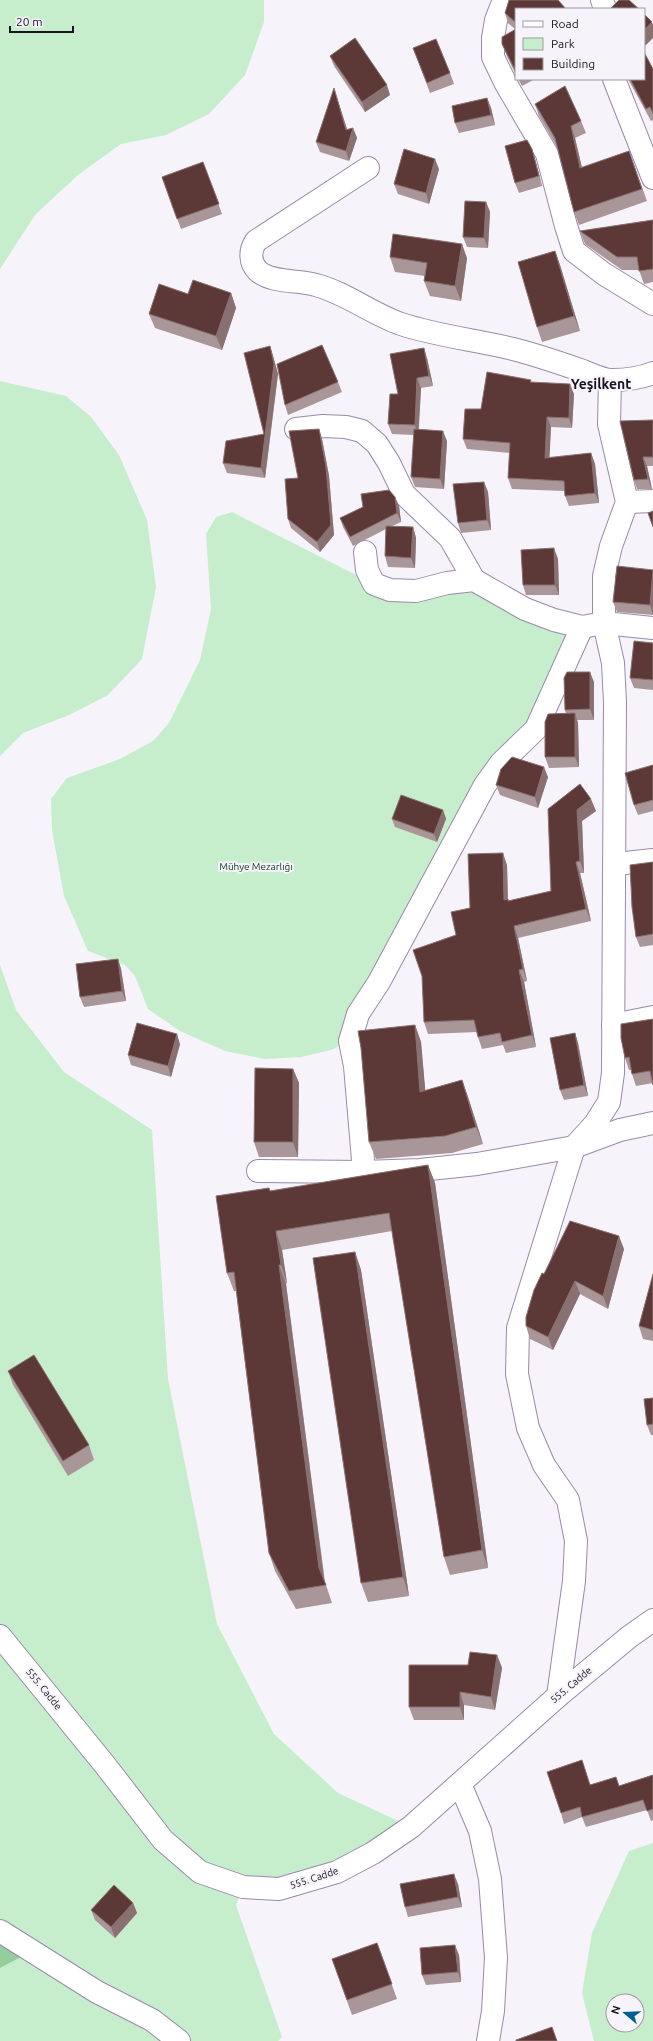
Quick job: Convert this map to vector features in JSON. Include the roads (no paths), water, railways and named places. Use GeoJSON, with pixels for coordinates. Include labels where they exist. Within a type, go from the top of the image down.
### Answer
{"type":"FeatureCollection","features":[{"type":"Feature","properties":{"kind":"street"},"geometry":{"type":"LineString","coordinates":[[504,0],[496,20],[493,38],[493,57],[506,84],[548,154],[566,226],[574,251],[604,274],[653,304]]}},
{"type":"Feature","properties":{"kind":"street"},"geometry":{"type":"LineString","coordinates":[[614,80],[653,178]]}},
{"type":"Feature","properties":{"kind":"street"},"geometry":{"type":"LineString","coordinates":[[368,168],[256,241],[251,250],[251,258],[258,271],[265,275],[286,281],[315,284],[337,292],[400,324],[447,336],[480,341],[514,349],[610,380],[643,377],[653,373]]}},
{"type":"Feature","properties":{"kind":"street"},"geometry":{"type":"LineString","coordinates":[[558,1696],[574,1581],[576,1541],[568,1500],[544,1465],[528,1428],[517,1374],[518,1328],[574,1147],[595,1124],[609,1102],[613,1073],[615,1045],[613,1025],[616,864],[615,702],[613,663],[604,623],[604,576],[611,546],[627,502],[609,424],[610,380]]}},
{"type":"Feature","properties":{"kind":"street"},"geometry":{"type":"LineString","coordinates":[[296,429],[323,426],[346,427],[362,431],[376,444],[385,456],[404,494],[450,538],[474,580],[525,609],[554,620],[582,627],[604,623],[653,628]]}},
{"type":"Feature","properties":{"kind":"street"},"geometry":{"type":"LineString","coordinates":[[627,502],[653,501]]}},
{"type":"Feature","properties":{"kind":"street"},"geometry":{"type":"LineString","coordinates":[[365,552],[367,570],[374,584],[390,590],[416,591],[447,583],[474,580]]}},
{"type":"Feature","properties":{"kind":"street"},"geometry":{"type":"LineString","coordinates":[[364,1172],[355,1066],[350,1041],[358,1014],[379,982],[485,785],[501,763],[536,729],[582,627]]}},
{"type":"Feature","properties":{"kind":"street"},"geometry":{"type":"LineString","coordinates":[[616,864],[653,860]]}},
{"type":"Feature","properties":{"kind":"street"},"geometry":{"type":"LineString","coordinates":[[613,1025],[653,1017]]}},
{"type":"Feature","properties":{"kind":"street"},"geometry":{"type":"LineString","coordinates":[[258,1171],[364,1172],[420,1170],[477,1164],[574,1147],[620,1130],[653,1123]]}},
{"type":"Feature","properties":{"kind":"street","name":"555. Cadde"},"geometry":{"type":"LineString","coordinates":[[0,1636],[105,1765],[163,1840],[200,1872],[243,1887],[279,1889],[337,1872],[373,1853],[411,1827],[558,1696],[629,1637],[653,1620]]}},
{"type":"Feature","properties":{"kind":"street"},"geometry":{"type":"LineString","coordinates":[[460,1784],[480,1831],[490,1879],[496,1958],[493,2011],[488,2041]]}},
{"type":"Feature","properties":{"kind":"street"},"geometry":{"type":"LineString","coordinates":[[0,1931],[97,1992],[152,2020],[179,2041]]}},
{"type":"Feature","properties":{"kind":"district","name":"Yeşilkent"},"geometry":{"type":"Point","coordinates":[601,384]}},
{"type":"Feature","properties":{"kind":"park label","name":"Mühye Mezarlığı"},"geometry":{"type":"Point","coordinates":[256,866]}}]}
